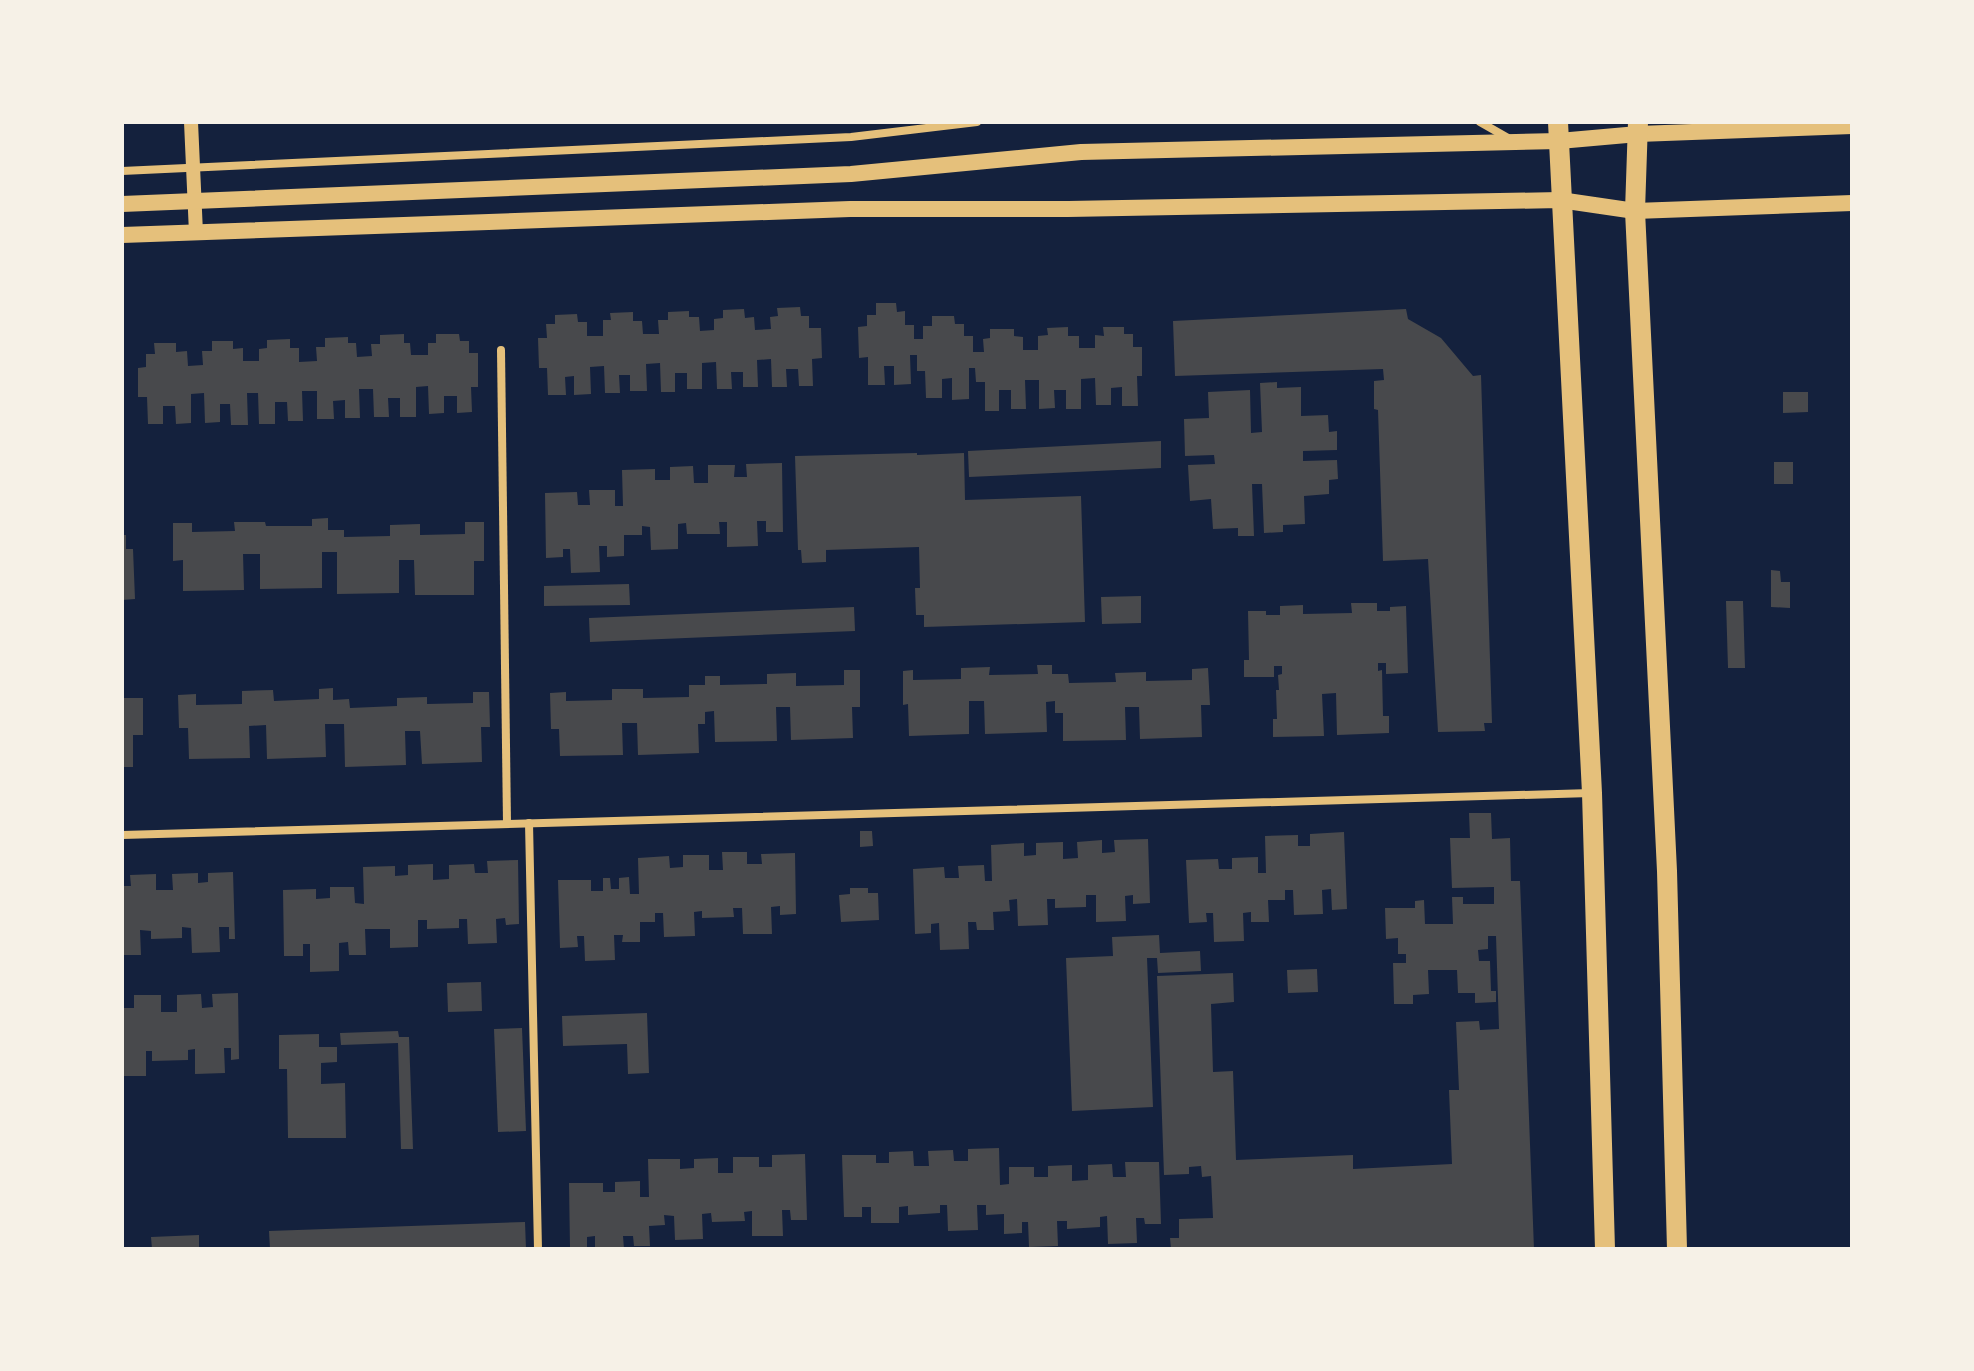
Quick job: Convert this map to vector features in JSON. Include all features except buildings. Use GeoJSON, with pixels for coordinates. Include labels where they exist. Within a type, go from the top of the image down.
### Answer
{"type":"FeatureCollection","features":[{"type":"Feature","properties":{"kind":"main road"},"geometry":{"type":"LineString","coordinates":[[122,204],[851,174],[1081,152],[1516,142],[1558,132],[1638,128],[1852,126]]}},
{"type":"Feature","properties":{"kind":"main road"},"geometry":{"type":"LineString","coordinates":[[1638,128],[1635,211],[1667,871],[1677,1249]]}},
{"type":"Feature","properties":{"kind":"main road"},"geometry":{"type":"LineString","coordinates":[[1558,132],[1592,793],[1605,1249]]}},
{"type":"Feature","properties":{"kind":"main road"},"geometry":{"type":"LineString","coordinates":[[122,235],[850,209],[1084,209],[1560,200],[1635,211],[1852,203]]}},
{"type":"Feature","properties":{"kind":"street"},"geometry":{"type":"LineString","coordinates":[[191,122],[196,233]]}},
{"type":"Feature","properties":{"kind":"street"},"geometry":{"type":"LineString","coordinates":[[122,171],[851,137],[977,122]]}},
{"type":"Feature","properties":{"kind":"street"},"geometry":{"type":"LineString","coordinates":[[1480,122],[1516,142]]}},
{"type":"Feature","properties":{"kind":"street"},"geometry":{"type":"LineString","coordinates":[[501,350],[507,824]]}},
{"type":"Feature","properties":{"kind":"street"},"geometry":{"type":"LineString","coordinates":[[122,835],[1592,793]]}},
{"type":"Feature","properties":{"kind":"street"},"geometry":{"type":"LineString","coordinates":[[529,823],[538,1249]]}}]}
